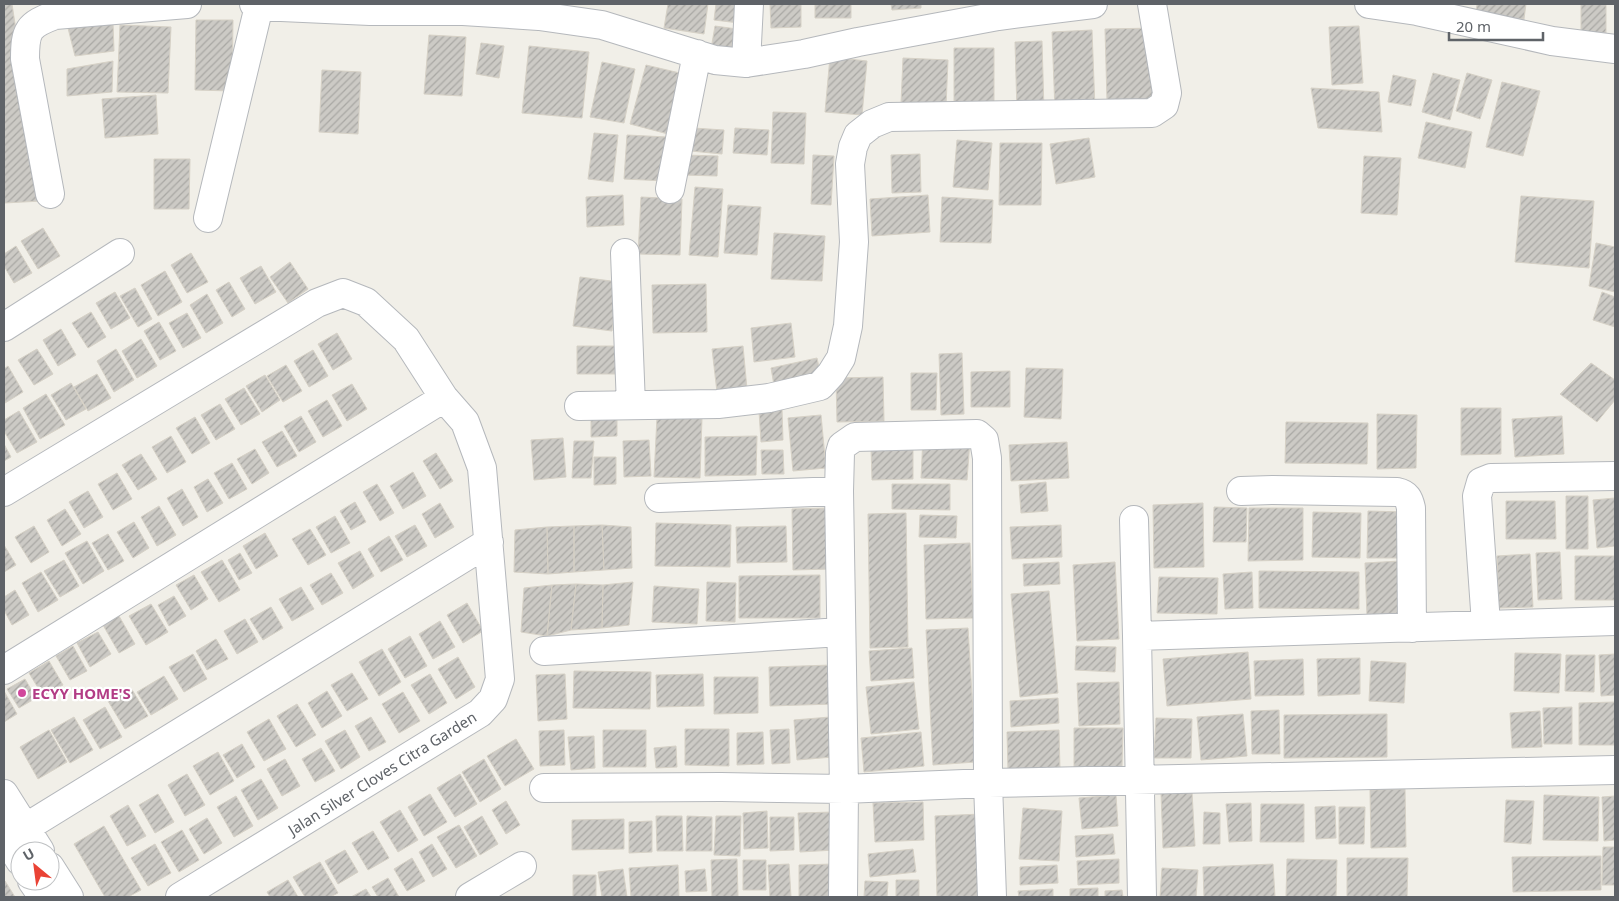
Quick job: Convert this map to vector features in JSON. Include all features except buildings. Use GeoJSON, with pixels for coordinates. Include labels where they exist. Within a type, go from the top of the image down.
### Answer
{"type":"FeatureCollection","features":[{"type":"Feature","properties":{"kind":"street"},"geometry":{"type":"LineString","coordinates":[[50,194],[25,59],[25,39],[30,29],[36,22],[55,15],[187,4]]}},
{"type":"Feature","properties":{"kind":"street"},"geometry":{"type":"LineString","coordinates":[[746,63],[749,4]]}},
{"type":"Feature","properties":{"kind":"street"},"geometry":{"type":"LineString","coordinates":[[208,218],[256,5],[370,11],[463,11],[539,16],[602,25],[715,60],[746,63],[804,54],[998,16],[1093,4]]}},
{"type":"Feature","properties":{"kind":"street"},"geometry":{"type":"LineString","coordinates":[[579,406],[718,404],[769,398],[820,386],[831,374],[841,358],[848,326],[854,242],[850,164],[853,147],[858,135],[872,124],[889,117],[1152,113],[1164,105],[1167,93],[1152,4]]}},
{"type":"Feature","properties":{"kind":"street"},"geometry":{"type":"LineString","coordinates":[[1369,4],[1417,8],[1552,41],[1615,49]]}},
{"type":"Feature","properties":{"kind":"street"},"geometry":{"type":"LineString","coordinates":[[670,188],[697,54]]}},
{"type":"Feature","properties":{"kind":"street"},"geometry":{"type":"LineString","coordinates":[[4,327],[120,253]]}},
{"type":"Feature","properties":{"kind":"street"},"geometry":{"type":"LineString","coordinates":[[625,253],[631,405]]}},
{"type":"Feature","properties":{"kind":"street","name":"Jalan Silver Cloves Citra Garden"},"geometry":{"type":"LineString","coordinates":[[4,492],[317,303],[343,292],[366,302],[406,339],[444,398],[465,422],[482,468],[500,679],[493,699],[480,713],[180,897]]}},
{"type":"Feature","properties":{"kind":"street"},"geometry":{"type":"LineString","coordinates":[[4,670],[444,398]]}},
{"type":"Feature","properties":{"kind":"street"},"geometry":{"type":"LineString","coordinates":[[843,897],[844,789],[839,491],[840,453],[842,446],[855,438],[977,434],[984,440],[987,458],[988,783],[992,897]]}},
{"type":"Feature","properties":{"kind":"street"},"geometry":{"type":"LineString","coordinates":[[1486,624],[1477,496],[1481,482],[1491,478],[1615,476]]}},
{"type":"Feature","properties":{"kind":"street"},"geometry":{"type":"LineString","coordinates":[[659,498],[839,491]]}},
{"type":"Feature","properties":{"kind":"street"},"geometry":{"type":"LineString","coordinates":[[1241,491],[1404,493],[1409,499],[1411,508],[1412,628]]}},
{"type":"Feature","properties":{"kind":"street"},"geometry":{"type":"LineString","coordinates":[[1134,520],[1142,897]]}},
{"type":"Feature","properties":{"kind":"street"},"geometry":{"type":"LineString","coordinates":[[19,841],[488,542]]}},
{"type":"Feature","properties":{"kind":"street"},"geometry":{"type":"LineString","coordinates":[[1137,636],[1615,621]]}},
{"type":"Feature","properties":{"kind":"street"},"geometry":{"type":"LineString","coordinates":[[544,651],[841,632]]}},
{"type":"Feature","properties":{"kind":"street"},"geometry":{"type":"LineString","coordinates":[[544,788],[721,787],[844,789],[988,783],[1615,770]]}},
{"type":"Feature","properties":{"kind":"street"},"geometry":{"type":"LineString","coordinates":[[4,794],[16,841]]}},
{"type":"Feature","properties":{"kind":"street"},"geometry":{"type":"LineString","coordinates":[[470,897],[522,866]]}},
{"type":"Feature","properties":{"kind":"street"},"geometry":{"type":"LineString","coordinates":[[60,883],[69,897]]}},
{"type":"Feature","properties":{"kind":"place","name":"ECYY HOME'S"},"geometry":{"type":"Point","coordinates":[22,693]}}]}
